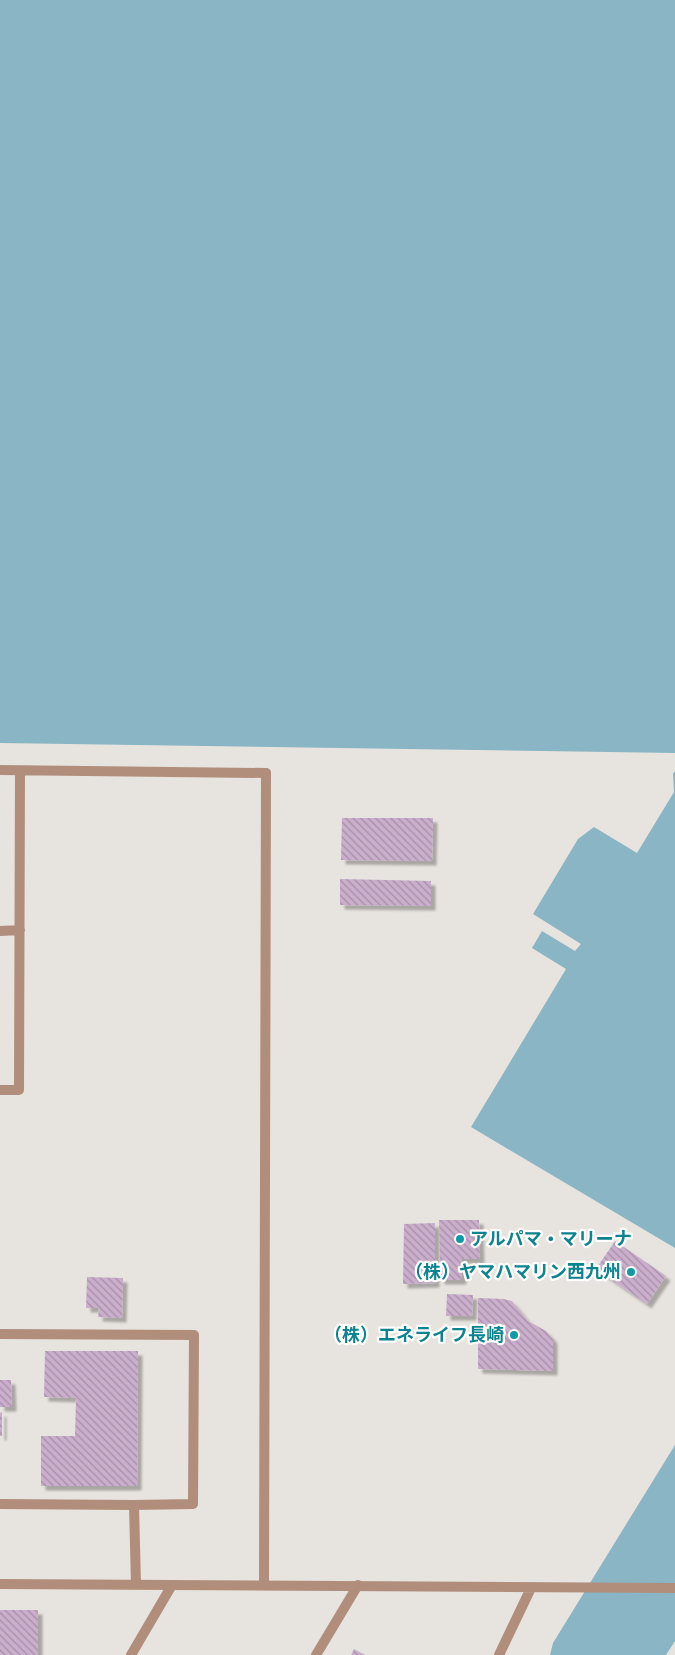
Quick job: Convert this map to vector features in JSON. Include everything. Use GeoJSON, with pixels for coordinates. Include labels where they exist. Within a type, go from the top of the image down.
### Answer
{"type":"FeatureCollection","features":[{"type":"Feature","properties":{"kind":"street"},"geometry":{"type":"LineString","coordinates":[[0,770],[266,773],[264,1585]]}},
{"type":"Feature","properties":{"kind":"street"},"geometry":{"type":"LineString","coordinates":[[0,1090],[19,1090],[20,771]]}},
{"type":"Feature","properties":{"kind":"street"},"geometry":{"type":"LineString","coordinates":[[0,931],[20,930]]}},
{"type":"Feature","properties":{"kind":"street"},"geometry":{"type":"LineString","coordinates":[[0,1334],[194,1335],[193,1504],[0,1504]]}},
{"type":"Feature","properties":{"kind":"street"},"geometry":{"type":"LineString","coordinates":[[134,1505],[136,1585]]}},
{"type":"Feature","properties":{"kind":"street"},"geometry":{"type":"LineString","coordinates":[[0,1584],[675,1588]]}},
{"type":"Feature","properties":{"kind":"street"},"geometry":{"type":"LineString","coordinates":[[131,1655],[172,1585]]}},
{"type":"Feature","properties":{"kind":"street"},"geometry":{"type":"LineString","coordinates":[[316,1655],[358,1585]]}},
{"type":"Feature","properties":{"kind":"street"},"geometry":{"type":"LineString","coordinates":[[499,1655],[531,1588]]}},
{"type":"Feature","properties":{"kind":"water"},"geometry":{"type":"Polygon","coordinates":[[[0,0],[675,0],[675,753],[0,743],[0,0]]]}},
{"type":"Feature","properties":{"kind":"water"},"geometry":{"type":"Polygon","coordinates":[[[675,771],[675,1248],[471,1127],[566,969],[532,948],[542,931],[575,951],[581,944],[533,914],[578,839],[594,827],[637,853],[674,792],[673,774],[675,771]]]}},
{"type":"Feature","properties":{"kind":"water"},"geometry":{"type":"Polygon","coordinates":[[[675,1445],[675,1641],[666,1655],[550,1655],[553,1643],[675,1445]]]}},
{"type":"Feature","properties":{"kind":"building"},"geometry":{"type":"Polygon","coordinates":[[[342,818],[433,818],[432,861],[341,860],[342,818]]]}},
{"type":"Feature","properties":{"kind":"building"},"geometry":{"type":"Polygon","coordinates":[[[340,879],[431,881],[431,906],[340,905],[340,879]]]}},
{"type":"Feature","properties":{"kind":"building","name":"アルパマ・マリーナ"},"geometry":{"type":"Polygon","coordinates":[[[439,1220],[479,1220],[480,1259],[462,1259],[462,1280],[440,1280],[439,1220]]]}},
{"type":"Feature","properties":{"kind":"building"},"geometry":{"type":"Polygon","coordinates":[[[435,1223],[435,1283],[403,1284],[404,1224],[435,1223]]]}},
{"type":"Feature","properties":{"kind":"building","name":"（株）ヤマハマリン西九州"},"geometry":{"type":"Polygon","coordinates":[[[615,1241],[666,1276],[647,1304],[596,1269],[615,1241]]]}},
{"type":"Feature","properties":{"kind":"building"},"geometry":{"type":"Polygon","coordinates":[[[87,1277],[123,1278],[122,1318],[98,1317],[99,1308],[86,1308],[87,1277]]]}},
{"type":"Feature","properties":{"kind":"building"},"geometry":{"type":"Polygon","coordinates":[[[447,1294],[473,1295],[472,1316],[446,1316],[447,1294]]]}},
{"type":"Feature","properties":{"kind":"building","name":"（株）エネライフ長崎"},"geometry":{"type":"Polygon","coordinates":[[[478,1298],[512,1301],[528,1321],[546,1331],[553,1339],[553,1371],[478,1369],[478,1298]]]}},
{"type":"Feature","properties":{"kind":"building"},"geometry":{"type":"Polygon","coordinates":[[[45,1351],[138,1351],[137,1486],[41,1486],[41,1436],[75,1436],[76,1398],[44,1397],[45,1351]]]}},
{"type":"Feature","properties":{"kind":"building"},"geometry":{"type":"Polygon","coordinates":[[[0,1380],[11,1380],[12,1407],[0,1407],[0,1380]]]}},
{"type":"Feature","properties":{"kind":"building"},"geometry":{"type":"Polygon","coordinates":[[[2,1412],[2,1436],[0,1436],[0,1413],[2,1412]]]}},
{"type":"Feature","properties":{"kind":"building"},"geometry":{"type":"Polygon","coordinates":[[[0,1610],[38,1610],[38,1655],[0,1655],[0,1610]]]}},
{"type":"Feature","properties":{"kind":"building"},"geometry":{"type":"Polygon","coordinates":[[[354,1649],[365,1655],[351,1655],[354,1649]]]}},
{"type":"Feature","properties":{"kind":"place","name":"アルパマ・マリーナ"},"geometry":{"type":"Point","coordinates":[460,1239]}},
{"type":"Feature","properties":{"kind":"place","name":"（株）ヤマハマリン西九州"},"geometry":{"type":"Point","coordinates":[631,1272]}},
{"type":"Feature","properties":{"kind":"place","name":"（株）エネライフ長崎"},"geometry":{"type":"Point","coordinates":[514,1335]}}]}
